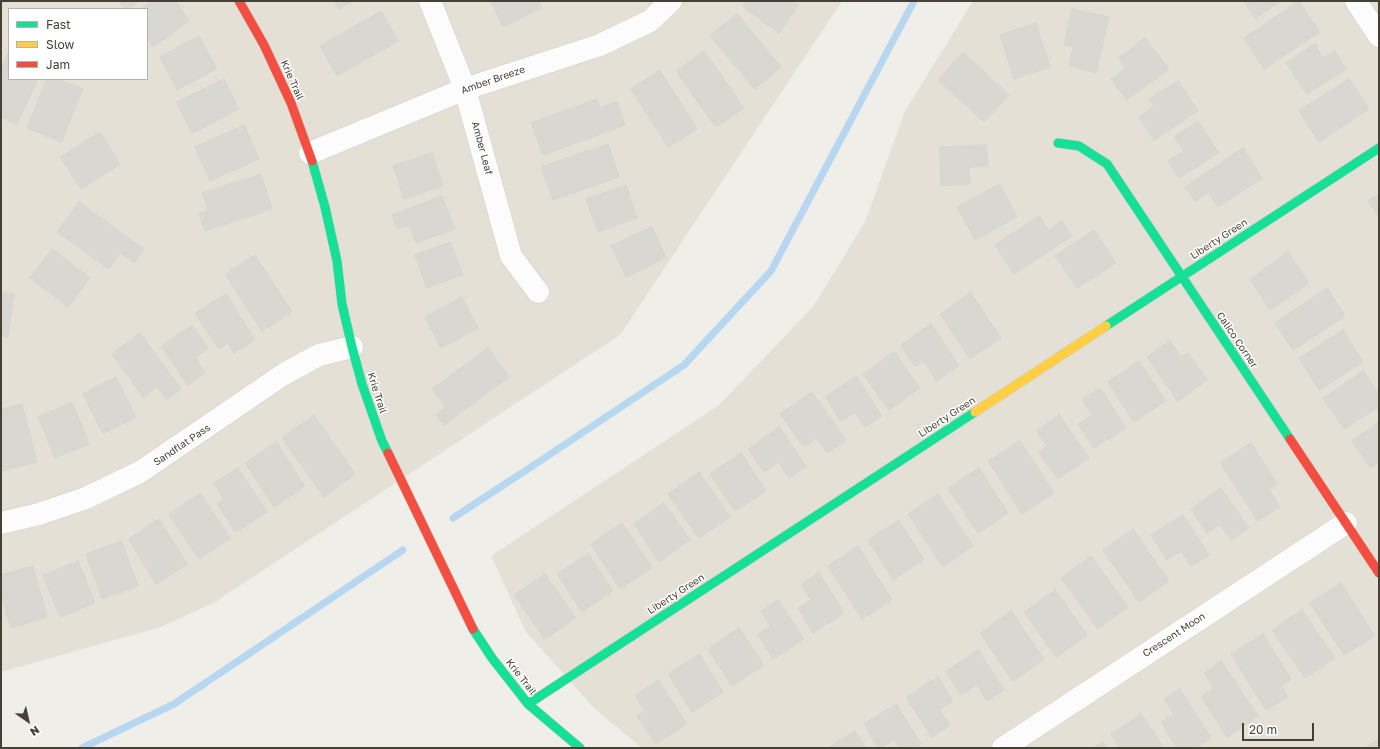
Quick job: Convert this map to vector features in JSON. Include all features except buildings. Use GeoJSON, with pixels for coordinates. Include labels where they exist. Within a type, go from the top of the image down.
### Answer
{"type":"FeatureCollection","features":[{"type":"Feature","properties":{"kind":"street","name":"Krie Trail"},"geometry":{"type":"LineString","coordinates":[[239,1],[264,46],[291,103],[310,153],[325,207],[337,261],[342,304],[352,347],[362,384],[382,441],[476,632],[492,658],[528,704],[580,748]]}},
{"type":"Feature","properties":{"kind":"street","name":"Amber Leaf"},"geometry":{"type":"LineString","coordinates":[[430,1],[465,89],[511,256],[538,292]]}},
{"type":"Feature","properties":{"kind":"street","name":"Amber Breeze"},"geometry":{"type":"LineString","coordinates":[[310,153],[465,89],[600,45],[650,21],[671,1]]}},
{"type":"Feature","properties":{"kind":"street"},"geometry":{"type":"LineString","coordinates":[[1356,1],[1379,36]]}},
{"type":"Feature","properties":{"kind":"street","name":"Calico Corner"},"geometry":{"type":"LineString","coordinates":[[1058,142],[1079,146],[1107,164],[1379,573]]}},
{"type":"Feature","properties":{"kind":"street","name":"Liberty Green"},"geometry":{"type":"LineString","coordinates":[[528,704],[1379,148]]}},
{"type":"Feature","properties":{"kind":"street","name":"Sandflat Pass"},"geometry":{"type":"LineString","coordinates":[[1,523],[39,514],[86,498],[140,472],[284,374],[319,355],[352,347]]}},
{"type":"Feature","properties":{"kind":"street","name":"Crescent Moon"},"geometry":{"type":"LineString","coordinates":[[1003,748],[1346,523]]}},
{"type":"Feature","properties":{"kind":"shaded area"},"geometry":{"type":"Polygon","coordinates":[[[1,1],[842,1],[620,335],[215,602],[161,627],[1,672],[1,1]]]}},
{"type":"Feature","properties":{"kind":"shaded area"},"geometry":{"type":"Polygon","coordinates":[[[973,1],[1379,1],[1379,748],[642,748],[595,709],[526,632],[491,556],[719,405],[813,307],[865,222],[905,111],[973,1]]]}},
{"type":"Feature","properties":{"kind":"waterway"},"geometry":{"type":"LineString","coordinates":[[453,518],[684,365],[771,271],[914,1]]}},
{"type":"Feature","properties":{"kind":"waterway"},"geometry":{"type":"LineString","coordinates":[[82,748],[174,704],[403,550]]}},
{"type":"Feature","properties":{"kind":"traffic: fast"},"geometry":{"type":"LineString","coordinates":[[1058,143],[1079,146],[1107,164],[1290,439]]}},
{"type":"Feature","properties":{"kind":"traffic: fast"},"geometry":{"type":"LineString","coordinates":[[1106,326],[1379,148]]}},
{"type":"Feature","properties":{"kind":"traffic: fast"},"geometry":{"type":"LineString","coordinates":[[312,161],[325,207],[337,261],[342,304],[352,347],[362,384],[382,441],[388,453]]}},
{"type":"Feature","properties":{"kind":"traffic: fast"},"geometry":{"type":"LineString","coordinates":[[528,704],[975,412]]}},
{"type":"Feature","properties":{"kind":"traffic: fast"},"geometry":{"type":"LineString","coordinates":[[473,629],[492,658],[528,704],[580,748]]}},
{"type":"Feature","properties":{"kind":"traffic: slow"},"geometry":{"type":"LineString","coordinates":[[975,412],[1106,326]]}},
{"type":"Feature","properties":{"kind":"traffic: jam"},"geometry":{"type":"LineString","coordinates":[[239,1],[264,45],[291,103],[312,161]]}},
{"type":"Feature","properties":{"kind":"traffic: jam"},"geometry":{"type":"LineString","coordinates":[[1290,439],[1379,573]]}},
{"type":"Feature","properties":{"kind":"traffic: jam"},"geometry":{"type":"LineString","coordinates":[[388,453],[473,629]]}}]}
